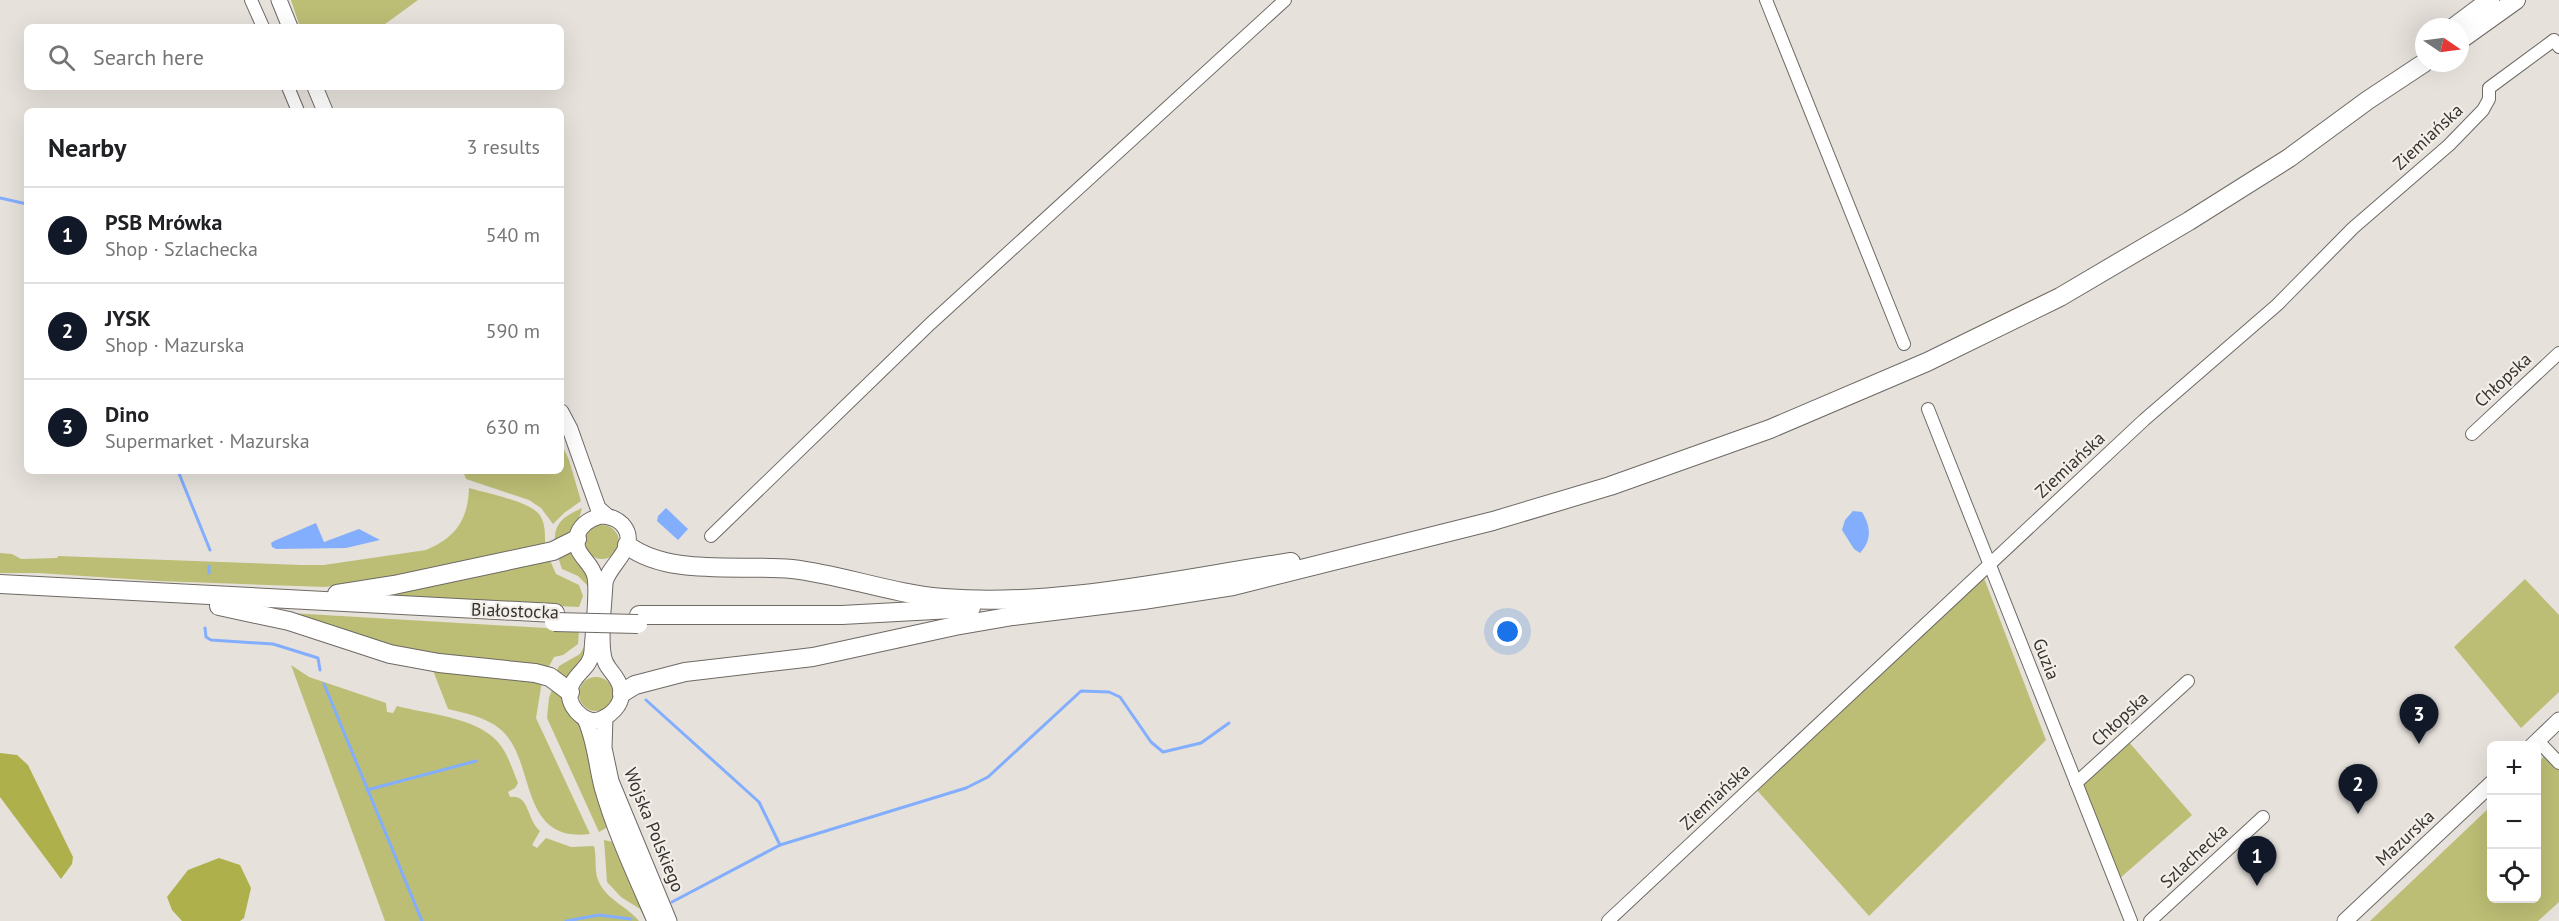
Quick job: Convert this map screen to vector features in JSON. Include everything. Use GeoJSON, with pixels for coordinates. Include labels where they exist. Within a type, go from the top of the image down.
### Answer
{"type":"FeatureCollection","features":[{"type":"Feature","properties":{"kind":"highway"},"geometry":{"type":"LineString","coordinates":[[2466,18],[2490,0]]}},
{"type":"Feature","properties":{"kind":"highway"},"geometry":{"type":"LineString","coordinates":[[2469,34],[2516,0]]}},
{"type":"Feature","properties":{"kind":"highway"},"geometry":{"type":"LineString","coordinates":[[622,693],[635,685],[685,672],[822,655],[955,626],[1013,616],[1233,586],[1311,569],[1379,549],[1493,521],[1610,486],[1770,429],[1927,362],[2060,297],[2189,221],[2289,158],[2367,100],[2415,60]]}},
{"type":"Feature","properties":{"kind":"highway"},"geometry":{"type":"LineString","coordinates":[[2367,100],[2415,69]]}},
{"type":"Feature","properties":{"kind":"highway"},"geometry":{"type":"LineString","coordinates":[[291,599],[394,585],[554,550],[576,539]]}},
{"type":"Feature","properties":{"kind":"highway"},"geometry":{"type":"LineString","coordinates":[[627,545],[649,558],[669,563],[790,569],[942,598],[1029,600],[1379,549]]}},
{"type":"Feature","properties":{"kind":"highway","name":"Białostocka"},"geometry":{"type":"LineString","coordinates":[[0,584],[291,599],[555,618]]}},
{"type":"Feature","properties":{"kind":"highway","name":"Białostocka"},"geometry":{"type":"LineString","coordinates":[[0,596],[555,618],[847,625],[1013,616]]}},
{"type":"Feature","properties":{"kind":"highway","name":"Białostocka"},"geometry":{"type":"LineString","coordinates":[[638,620],[954,611],[1029,600]]}},
{"type":"Feature","properties":{"kind":"highway"},"geometry":{"type":"LineString","coordinates":[[219,606],[289,621],[390,654],[439,663],[535,673],[550,677],[570,692]]}},
{"type":"Feature","properties":{"kind":"main road"},"geometry":{"type":"LineString","coordinates":[[279,0],[289,24]]}},
{"type":"Feature","properties":{"kind":"main road"},"geometry":{"type":"LineString","coordinates":[[316,90],[324,108]]}},
{"type":"Feature","properties":{"kind":"main road"},"geometry":{"type":"LineString","coordinates":[[564,417],[598,508],[622,525],[628,537],[625,553],[600,584],[592,656],[589,664],[574,680],[570,692]]}},
{"type":"Feature","properties":{"kind":"main road"},"geometry":{"type":"LineString","coordinates":[[564,441],[586,504],[586,522]]}},
{"type":"Feature","properties":{"kind":"main road"},"geometry":{"type":"LineString","coordinates":[[585,719],[593,721],[605,717],[616,708],[622,693],[617,680],[607,668],[603,654],[600,584],[579,554],[576,539],[579,530],[586,522],[593,518],[607,516]]}},
{"type":"Feature","properties":{"kind":"main road","name":"Wojska Polskiego"},"geometry":{"type":"LineString","coordinates":[[570,692],[573,707],[585,719],[590,729],[602,787],[616,830],[655,921]]}},
{"type":"Feature","properties":{"kind":"main road","name":"Wojska Polskiego"},"geometry":{"type":"LineString","coordinates":[[605,717],[604,748],[611,781],[669,921]]}},
{"type":"Feature","properties":{"kind":"main road"},"geometry":{"type":"LineString","coordinates":[[2536,741],[2559,720]]}},
{"type":"Feature","properties":{"kind":"main road","name":"Mazurska"},"geometry":{"type":"LineString","coordinates":[[2345,921],[2487,788]]}},
{"type":"Feature","properties":{"kind":"street"},"geometry":{"type":"LineString","coordinates":[[251,0],[261,24]]}},
{"type":"Feature","properties":{"kind":"street"},"geometry":{"type":"LineString","coordinates":[[711,536],[930,324],[1285,0]]}},
{"type":"Feature","properties":{"kind":"street"},"geometry":{"type":"LineString","coordinates":[[1766,0],[1904,344]]}},
{"type":"Feature","properties":{"kind":"street","name":"Ziemiańska"},"geometry":{"type":"LineString","coordinates":[[1608,921],[2144,420],[2277,305],[2353,228],[2449,145],[2483,110],[2489,99],[2489,88],[2557,44]]}},
{"type":"Feature","properties":{"kind":"street"},"geometry":{"type":"LineString","coordinates":[[289,90],[297,108]]}},
{"type":"Feature","properties":{"kind":"street","name":"Chłopska"},"geometry":{"type":"LineString","coordinates":[[2472,434],[2559,353]]}},
{"type":"Feature","properties":{"kind":"street","name":"Guzia"},"geometry":{"type":"LineString","coordinates":[[1928,409],[2131,921]]}},
{"type":"Feature","properties":{"kind":"street","name":"Chłopska"},"geometry":{"type":"LineString","coordinates":[[2076,783],[2188,681]]}},
{"type":"Feature","properties":{"kind":"street"},"geometry":{"type":"LineString","coordinates":[[2541,749],[2559,763]]}},
{"type":"Feature","properties":{"kind":"street","name":"Szlachecka"},"geometry":{"type":"LineString","coordinates":[[2150,921],[2263,817]]}},
{"type":"Feature","properties":{"kind":"green space"},"geometry":{"type":"Polygon","coordinates":[[[291,0],[418,0],[385,24],[299,24],[291,0]]]}},
{"type":"Feature","properties":{"kind":"green space"},"geometry":{"type":"Polygon","coordinates":[[[564,449],[581,501],[553,524],[541,508],[529,500],[466,479],[464,474],[564,474],[564,449]]]}},
{"type":"Feature","properties":{"kind":"green space"},"geometry":{"type":"Polygon","coordinates":[[[469,488],[516,501],[534,509],[543,521],[545,546],[423,572],[325,587],[0,573],[0,553],[12,554],[21,559],[57,558],[58,556],[324,565],[426,550],[445,540],[458,527],[466,509],[469,488]]]}},
{"type":"Feature","properties":{"kind":"green space"},"geometry":{"type":"Polygon","coordinates":[[[582,508],[573,530],[555,545],[558,526],[569,514],[582,508]]]}},
{"type":"Feature","properties":{"kind":"green space"},"geometry":{"type":"Polygon","coordinates":[[[602,525],[614,530],[619,542],[614,554],[602,559],[590,554],[585,542],[590,530],[602,525]]]}},
{"type":"Feature","properties":{"kind":"green space"},"geometry":{"type":"Polygon","coordinates":[[[572,550],[590,578],[590,588],[578,576],[562,569],[558,557],[572,550]]]}},
{"type":"Feature","properties":{"kind":"green space"},"geometry":{"type":"Polygon","coordinates":[[[549,558],[556,574],[579,585],[583,596],[579,607],[355,597],[549,558]]]}},
{"type":"Feature","properties":{"kind":"green space"},"geometry":{"type":"Polygon","coordinates":[[[1984,578],[2046,740],[1869,916],[1756,789],[1984,578]]]}},
{"type":"Feature","properties":{"kind":"green space"},"geometry":{"type":"Polygon","coordinates":[[[2525,579],[2559,615],[2559,692],[2521,728],[2454,647],[2525,579]]]}},
{"type":"Feature","properties":{"kind":"green space"},"geometry":{"type":"Polygon","coordinates":[[[290,613],[579,630],[578,644],[563,655],[554,657],[547,670],[426,654],[377,642],[290,613]]]}},
{"type":"Feature","properties":{"kind":"green space"},"geometry":{"type":"Polygon","coordinates":[[[589,638],[587,657],[567,681],[556,673],[559,666],[580,654],[589,638]]]}},
{"type":"Feature","properties":{"kind":"green space"},"geometry":{"type":"Polygon","coordinates":[[[291,665],[309,677],[386,703],[387,712],[393,713],[397,706],[464,721],[488,733],[504,751],[518,783],[508,792],[510,797],[521,799],[525,803],[532,820],[540,831],[532,845],[537,848],[546,838],[571,847],[594,846],[597,876],[602,887],[611,898],[639,921],[385,921],[291,665]]]}},
{"type":"Feature","properties":{"kind":"green space"},"geometry":{"type":"Polygon","coordinates":[[[432,668],[542,681],[536,718],[590,834],[567,833],[550,826],[539,813],[511,742],[500,729],[488,721],[448,709],[432,668]]]}},
{"type":"Feature","properties":{"kind":"green space"},"geometry":{"type":"Polygon","coordinates":[[[596,677],[608,682],[613,694],[608,706],[596,711],[584,706],[579,694],[584,682],[596,677]]]}},
{"type":"Feature","properties":{"kind":"green space"},"geometry":{"type":"Polygon","coordinates":[[[554,684],[585,729],[609,820],[606,828],[599,832],[547,718],[549,698],[554,684]]]}},
{"type":"Feature","properties":{"kind":"green space"},"geometry":{"type":"Polygon","coordinates":[[[2128,741],[2192,815],[2119,879],[2083,783],[2128,741]]]}},
{"type":"Feature","properties":{"kind":"green space"},"geometry":{"type":"Polygon","coordinates":[[[2549,752],[2559,763],[2559,902],[2538,921],[2370,921],[2487,810],[2487,903],[2541,903],[2541,759],[2549,752]]]}},
{"type":"Feature","properties":{"kind":"green space"},"geometry":{"type":"Polygon","coordinates":[[[604,840],[617,843],[652,921],[646,921],[640,909],[621,897],[607,882],[604,840]]]}},
{"type":"Feature","properties":{"kind":"shaded area"},"geometry":{"type":"Polygon","coordinates":[[[0,753],[17,755],[28,765],[73,857],[72,864],[61,879],[0,797],[0,753]]]}},
{"type":"Feature","properties":{"kind":"shaded area"},"geometry":{"type":"Polygon","coordinates":[[[219,858],[240,865],[251,888],[244,918],[240,921],[182,921],[172,910],[167,897],[188,870],[219,858]]]}},
{"type":"Feature","properties":{"kind":"water"},"geometry":{"type":"Polygon","coordinates":[[[666,508],[688,529],[678,540],[657,521],[658,516],[666,508]]]}},
{"type":"Feature","properties":{"kind":"water"},"geometry":{"type":"Polygon","coordinates":[[[1853,511],[1862,512],[1869,533],[1867,543],[1860,553],[1854,549],[1842,530],[1845,520],[1853,511]]]}},
{"type":"Feature","properties":{"kind":"water"},"geometry":{"type":"Polygon","coordinates":[[[316,523],[324,542],[359,529],[380,540],[346,548],[276,549],[272,547],[271,543],[274,541],[316,523]]]}},
{"type":"Feature","properties":{"kind":"waterway"},"geometry":{"type":"LineString","coordinates":[[0,198],[24,203]]}},
{"type":"Feature","properties":{"kind":"waterway"},"geometry":{"type":"LineString","coordinates":[[179,474],[210,550]]}},
{"type":"Feature","properties":{"kind":"waterway"},"geometry":{"type":"LineString","coordinates":[[209,566],[209,573]]}},
{"type":"Feature","properties":{"kind":"waterway"},"geometry":{"type":"LineString","coordinates":[[205,628],[206,637],[211,640],[273,644],[318,658],[320,670]]}},
{"type":"Feature","properties":{"kind":"waterway"},"geometry":{"type":"LineString","coordinates":[[324,684],[422,921]]}},
{"type":"Feature","properties":{"kind":"waterway"},"geometry":{"type":"LineString","coordinates":[[672,902],[780,845],[966,788],[988,777],[1081,691],[1109,692],[1120,697],[1151,742],[1163,752],[1201,743],[1229,723]]}},
{"type":"Feature","properties":{"kind":"waterway"},"geometry":{"type":"LineString","coordinates":[[646,700],[759,802],[780,845]]}},
{"type":"Feature","properties":{"kind":"waterway"},"geometry":{"type":"LineString","coordinates":[[367,790],[476,761]]}},
{"type":"Feature","properties":{"kind":"waterway"},"geometry":{"type":"LineString","coordinates":[[566,921],[599,915],[631,919]]}},
{"type":"Feature","properties":{"kind":"place","name":"Dino"},"geometry":{"type":"Point","coordinates":[2419,744]}},
{"type":"Feature","properties":{"kind":"place","name":"JYSK"},"geometry":{"type":"Point","coordinates":[2358,814]}},
{"type":"Feature","properties":{"kind":"place","name":"PSB Mrówka"},"geometry":{"type":"Point","coordinates":[2257,886]}}]}
